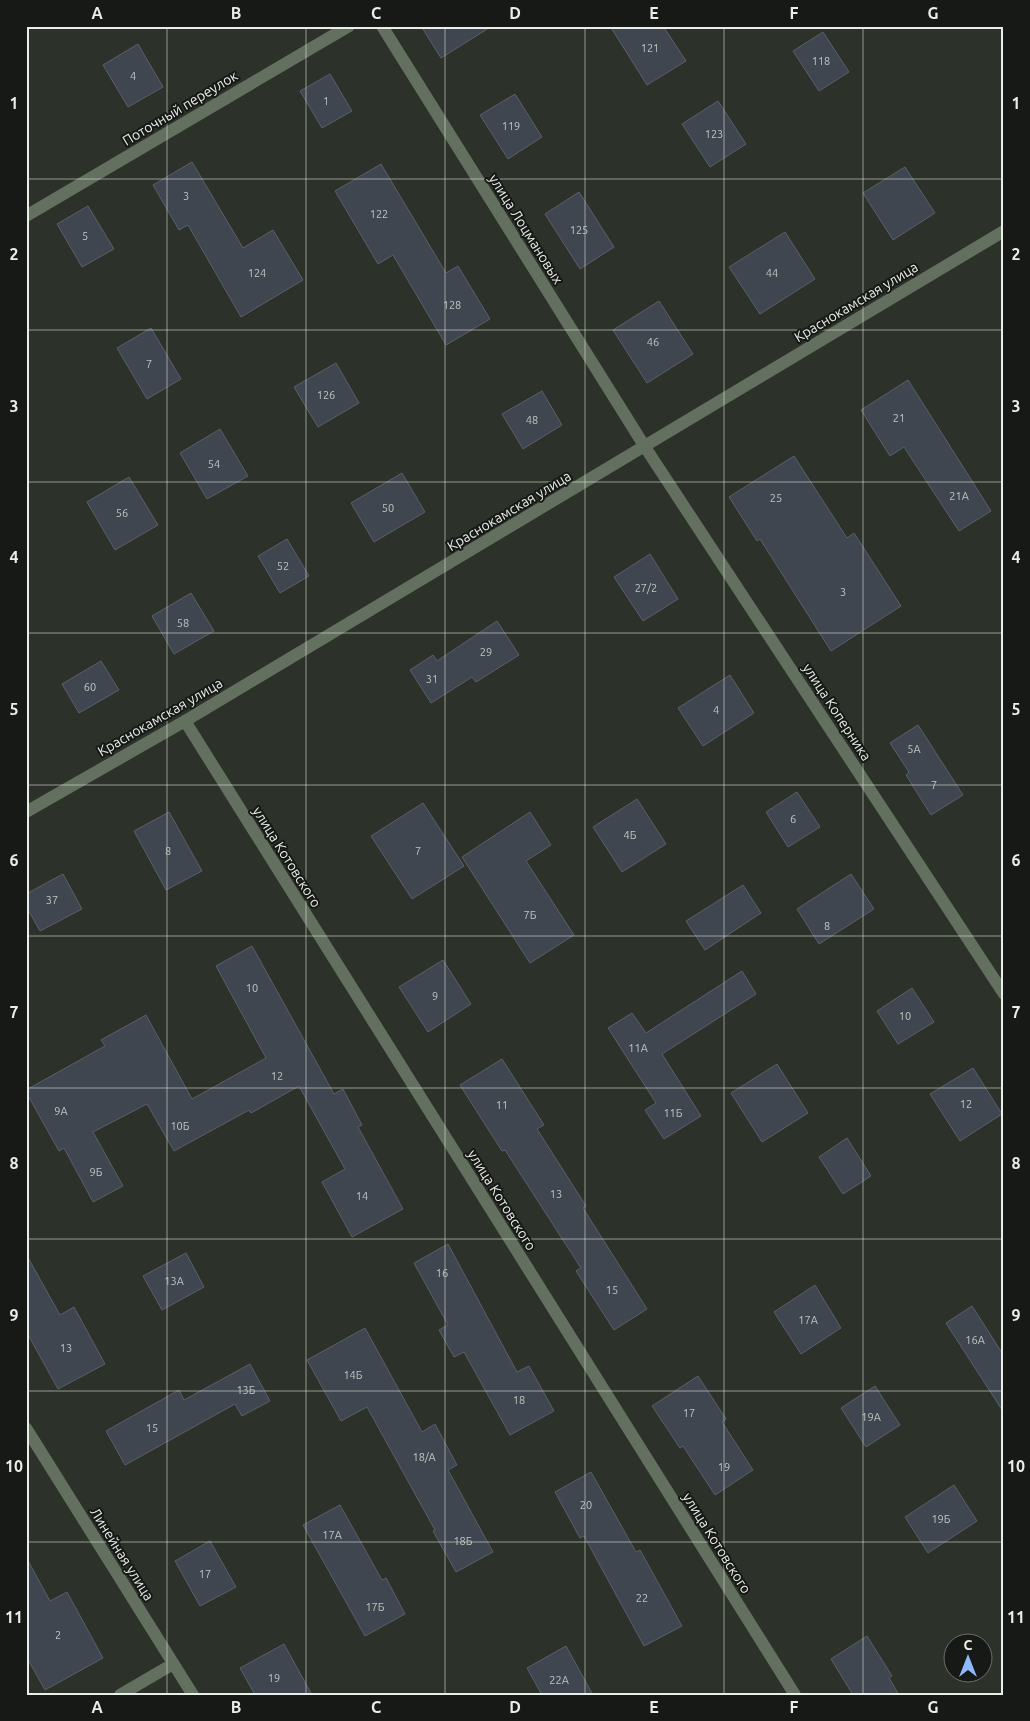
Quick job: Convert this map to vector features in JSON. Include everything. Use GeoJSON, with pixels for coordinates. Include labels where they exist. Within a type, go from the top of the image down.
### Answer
{"type":"FeatureCollection","features":[{"type":"Feature","properties":{"kind":"street","name":"Поточный переулок"},"geometry":{"type":"LineString","coordinates":[[26,216],[348,26]]}},
{"type":"Feature","properties":{"kind":"street","name":"улица Лоцмановых"},"geometry":{"type":"LineString","coordinates":[[382,26],[645,447]]}},
{"type":"Feature","properties":{"kind":"street","name":"Краснокамская улица"},"geometry":{"type":"LineString","coordinates":[[26,812],[185,721],[1004,231]]}},
{"type":"Feature","properties":{"kind":"street","name":"улица Коперника"},"geometry":{"type":"LineString","coordinates":[[645,447],[1004,994]]}},
{"type":"Feature","properties":{"kind":"street","name":"улица Котовского"},"geometry":{"type":"LineString","coordinates":[[185,721],[795,1695]]}},
{"type":"Feature","properties":{"kind":"street","name":"Линейная улица"},"geometry":{"type":"LineString","coordinates":[[26,1428],[193,1695]]}},
{"type":"Feature","properties":{"kind":"street"},"geometry":{"type":"LineString","coordinates":[[120,1695],[173,1664]]}},
{"type":"Feature","properties":{"kind":"building"},"geometry":{"type":"Polygon","coordinates":[[[421,26],[492,26],[441,58],[421,26]]]}},
{"type":"Feature","properties":{"kind":"building"},"geometry":{"type":"Polygon","coordinates":[[[610,26],[663,26],[686,61],[647,85],[610,26]]]}},
{"type":"Feature","properties":{"kind":"building"},"geometry":{"type":"Polygon","coordinates":[[[823,32],[849,72],[819,91],[793,51],[823,32]]]}},
{"type":"Feature","properties":{"kind":"building"},"geometry":{"type":"Polygon","coordinates":[[[138,44],[163,87],[128,107],[103,65],[138,44]]]}},
{"type":"Feature","properties":{"kind":"building"},"geometry":{"type":"Polygon","coordinates":[[[330,74],[352,111],[322,128],[300,91],[330,74]]]}},
{"type":"Feature","properties":{"kind":"building"},"geometry":{"type":"Polygon","coordinates":[[[515,94],[542,137],[508,159],[480,115],[515,94]]]}},
{"type":"Feature","properties":{"kind":"building"},"geometry":{"type":"Polygon","coordinates":[[[718,101],[746,144],[710,167],[682,124],[718,101]]]}},
{"type":"Feature","properties":{"kind":"building"},"geometry":{"type":"Polygon","coordinates":[[[192,162],[243,248],[273,230],[303,280],[241,317],[188,225],[179,230],[153,185],[192,162]]]}},
{"type":"Feature","properties":{"kind":"building"},"geometry":{"type":"Polygon","coordinates":[[[381,164],[446,273],[458,266],[490,319],[446,345],[393,255],[378,264],[335,191],[381,164]]]}},
{"type":"Feature","properties":{"kind":"building"},"geometry":{"type":"Polygon","coordinates":[[[905,167],[935,213],[893,240],[863,193],[905,167]]]}},
{"type":"Feature","properties":{"kind":"building"},"geometry":{"type":"Polygon","coordinates":[[[579,192],[614,247],[580,269],[545,214],[579,192]]]}},
{"type":"Feature","properties":{"kind":"building"},"geometry":{"type":"Polygon","coordinates":[[[88,206],[114,249],[82,267],[57,224],[88,206]]]}},
{"type":"Feature","properties":{"kind":"building"},"geometry":{"type":"Polygon","coordinates":[[[785,232],[815,279],[760,314],[729,267],[785,232]]]}},
{"type":"Feature","properties":{"kind":"building"},"geometry":{"type":"Polygon","coordinates":[[[659,301],[693,354],[647,383],[613,330],[659,301]]]}},
{"type":"Feature","properties":{"kind":"building"},"geometry":{"type":"Polygon","coordinates":[[[151,328],[181,379],[147,399],[117,348],[151,328]]]}},
{"type":"Feature","properties":{"kind":"building"},"geometry":{"type":"Polygon","coordinates":[[[336,363],[359,403],[318,427],[294,387],[336,363]]]}},
{"type":"Feature","properties":{"kind":"building"},"geometry":{"type":"Polygon","coordinates":[[[908,380],[991,511],[959,531],[904,447],[890,456],[861,410],[908,380]]]}},
{"type":"Feature","properties":{"kind":"building"},"geometry":{"type":"Polygon","coordinates":[[[542,391],[562,425],[523,449],[502,414],[542,391]]]}},
{"type":"Feature","properties":{"kind":"building"},"geometry":{"type":"Polygon","coordinates":[[[220,429],[248,476],[207,499],[180,453],[220,429]]]}},
{"type":"Feature","properties":{"kind":"building"},"geometry":{"type":"Polygon","coordinates":[[[794,456],[847,538],[854,533],[901,606],[831,651],[760,539],[757,541],[729,497],[794,456]]]}},
{"type":"Feature","properties":{"kind":"building"},"geometry":{"type":"Polygon","coordinates":[[[402,473],[425,512],[374,542],[351,503],[402,473]]]}},
{"type":"Feature","properties":{"kind":"building"},"geometry":{"type":"Polygon","coordinates":[[[129,477],[158,525],[115,550],[87,502],[129,477]]]}},
{"type":"Feature","properties":{"kind":"building"},"geometry":{"type":"Polygon","coordinates":[[[287,539],[309,576],[280,593],[258,556],[287,539]]]}},
{"type":"Feature","properties":{"kind":"building"},"geometry":{"type":"Polygon","coordinates":[[[650,554],[678,599],[643,621],[614,577],[650,554]]]}},
{"type":"Feature","properties":{"kind":"building"},"geometry":{"type":"Polygon","coordinates":[[[191,593],[214,631],[174,654],[152,616],[191,593]]]}},
{"type":"Feature","properties":{"kind":"building"},"geometry":{"type":"Polygon","coordinates":[[[497,621],[519,655],[476,682],[472,677],[431,703],[410,670],[433,655],[437,661],[497,621]]]}},
{"type":"Feature","properties":{"kind":"building"},"geometry":{"type":"Polygon","coordinates":[[[101,661],[119,690],[79,713],[62,684],[101,661]]]}},
{"type":"Feature","properties":{"kind":"building"},"geometry":{"type":"Polygon","coordinates":[[[730,675],[754,713],[703,746],[678,708],[730,675]]]}},
{"type":"Feature","properties":{"kind":"building"},"geometry":{"type":"Polygon","coordinates":[[[918,725],[963,795],[931,815],[906,775],[909,772],[890,743],[918,725]]]}},
{"type":"Feature","properties":{"kind":"building"},"geometry":{"type":"Polygon","coordinates":[[[797,792],[820,827],[788,847],[766,812],[797,792]]]}},
{"type":"Feature","properties":{"kind":"building"},"geometry":{"type":"Polygon","coordinates":[[[637,799],[666,844],[622,872],[593,827],[637,799]]]}},
{"type":"Feature","properties":{"kind":"building"},"geometry":{"type":"Polygon","coordinates":[[[423,803],[464,866],[412,899],[371,836],[423,803]]]}},
{"type":"Feature","properties":{"kind":"building"},"geometry":{"type":"Polygon","coordinates":[[[169,812],[202,871],[166,890],[134,831],[169,812]]]}},
{"type":"Feature","properties":{"kind":"building"},"geometry":{"type":"Polygon","coordinates":[[[530,812],[551,845],[526,861],[574,935],[530,963],[462,857],[530,812]]]}},
{"type":"Feature","properties":{"kind":"building"},"geometry":{"type":"Polygon","coordinates":[[[63,874],[82,909],[40,931],[26,906],[26,894],[63,874]]]}},
{"type":"Feature","properties":{"kind":"building"},"geometry":{"type":"Polygon","coordinates":[[[851,874],[874,909],[819,944],[797,909],[851,874]]]}},
{"type":"Feature","properties":{"kind":"building"},"geometry":{"type":"Polygon","coordinates":[[[743,885],[761,913],[705,950],[686,921],[743,885]]]}},
{"type":"Feature","properties":{"kind":"building"},"geometry":{"type":"Polygon","coordinates":[[[252,946],[334,1094],[343,1089],[362,1125],[358,1127],[403,1209],[352,1237],[322,1182],[345,1169],[299,1086],[251,1113],[249,1110],[174,1151],[147,1104],[93,1132],[123,1186],[93,1202],[64,1148],[59,1151],[26,1092],[26,1090],[105,1046],[101,1040],[146,1015],[192,1099],[266,1058],[216,966],[252,946]]]}},
{"type":"Feature","properties":{"kind":"building"},"geometry":{"type":"Polygon","coordinates":[[[443,960],[471,1004],[428,1032],[399,987],[443,960]]]}},
{"type":"Feature","properties":{"kind":"building"},"geometry":{"type":"Polygon","coordinates":[[[742,971],[756,994],[662,1054],[701,1116],[664,1139],[645,1110],[656,1103],[608,1028],[632,1013],[646,1033],[742,971]]]}},
{"type":"Feature","properties":{"kind":"building"},"geometry":{"type":"Polygon","coordinates":[[[912,988],[934,1022],[898,1044],[877,1011],[912,988]]]}},
{"type":"Feature","properties":{"kind":"building"},"geometry":{"type":"Polygon","coordinates":[[[502,1059],[544,1125],[537,1129],[586,1206],[583,1208],[647,1309],[614,1330],[576,1271],[581,1268],[505,1150],[502,1151],[460,1085],[502,1059]]]}},
{"type":"Feature","properties":{"kind":"building"},"geometry":{"type":"Polygon","coordinates":[[[777,1064],[808,1113],[762,1142],[731,1093],[777,1064]]]}},
{"type":"Feature","properties":{"kind":"building"},"geometry":{"type":"Polygon","coordinates":[[[973,1068],[1002,1114],[960,1141],[930,1094],[973,1068]]]}},
{"type":"Feature","properties":{"kind":"building"},"geometry":{"type":"Polygon","coordinates":[[[847,1138],[871,1176],[843,1194],[819,1157],[847,1138]]]}},
{"type":"Feature","properties":{"kind":"building"},"geometry":{"type":"Polygon","coordinates":[[[448,1244],[517,1372],[529,1366],[554,1411],[510,1435],[464,1352],[454,1357],[439,1330],[448,1325],[414,1263],[448,1244]]]}},
{"type":"Feature","properties":{"kind":"building"},"geometry":{"type":"Polygon","coordinates":[[[186,1253],[204,1287],[162,1310],[143,1276],[186,1253]]]}},
{"type":"Feature","properties":{"kind":"building"},"geometry":{"type":"Polygon","coordinates":[[[26,1254],[60,1315],[74,1307],[105,1364],[58,1389],[26,1331],[26,1254]]]}},
{"type":"Feature","properties":{"kind":"building"},"geometry":{"type":"Polygon","coordinates":[[[815,1285],[841,1328],[801,1354],[774,1312],[815,1285]]]}},
{"type":"Feature","properties":{"kind":"building"},"geometry":{"type":"Polygon","coordinates":[[[972,1306],[1004,1356],[1004,1413],[946,1323],[972,1306]]]}},
{"type":"Feature","properties":{"kind":"building"},"geometry":{"type":"Polygon","coordinates":[[[365,1328],[422,1432],[435,1424],[457,1465],[448,1470],[493,1552],[456,1572],[367,1407],[341,1421],[307,1360],[365,1328]]]}},
{"type":"Feature","properties":{"kind":"building"},"geometry":{"type":"Polygon","coordinates":[[[250,1364],[270,1401],[242,1416],[235,1404],[125,1465],[106,1431],[179,1390],[184,1400],[250,1364]]]}},
{"type":"Feature","properties":{"kind":"building"},"geometry":{"type":"Polygon","coordinates":[[[698,1376],[726,1419],[722,1422],[753,1470],[715,1495],[683,1446],[680,1448],[652,1406],[698,1376]]]}},
{"type":"Feature","properties":{"kind":"building"},"geometry":{"type":"Polygon","coordinates":[[[875,1386],[900,1425],[866,1447],[841,1408],[875,1386]]]}},
{"type":"Feature","properties":{"kind":"building"},"geometry":{"type":"Polygon","coordinates":[[[591,1472],[636,1552],[640,1550],[682,1626],[644,1646],[584,1536],[580,1538],[555,1492],[591,1472]]]}},
{"type":"Feature","properties":{"kind":"building"},"geometry":{"type":"Polygon","coordinates":[[[954,1485],[977,1521],[928,1553],[905,1517],[954,1485]]]}},
{"type":"Feature","properties":{"kind":"building"},"geometry":{"type":"Polygon","coordinates":[[[340,1505],[382,1580],[386,1578],[405,1614],[365,1636],[303,1525],[340,1505]]]}},
{"type":"Feature","properties":{"kind":"building"},"geometry":{"type":"Polygon","coordinates":[[[210,1541],[236,1587],[200,1606],[175,1561],[210,1541]]]}},
{"type":"Feature","properties":{"kind":"building"},"geometry":{"type":"Polygon","coordinates":[[[26,1557],[50,1601],[67,1592],[103,1658],[45,1690],[26,1656],[26,1557]]]}},
{"type":"Feature","properties":{"kind":"building"},"geometry":{"type":"Polygon","coordinates":[[[867,1636],[892,1676],[889,1678],[899,1695],[853,1695],[831,1659],[867,1636]]]}},
{"type":"Feature","properties":{"kind":"building"},"geometry":{"type":"Polygon","coordinates":[[[284,1644],[312,1695],[255,1695],[240,1668],[284,1644]]]}},
{"type":"Feature","properties":{"kind":"building"},"geometry":{"type":"Polygon","coordinates":[[[566,1646],[593,1695],[542,1695],[527,1668],[566,1646]]]}}]}
